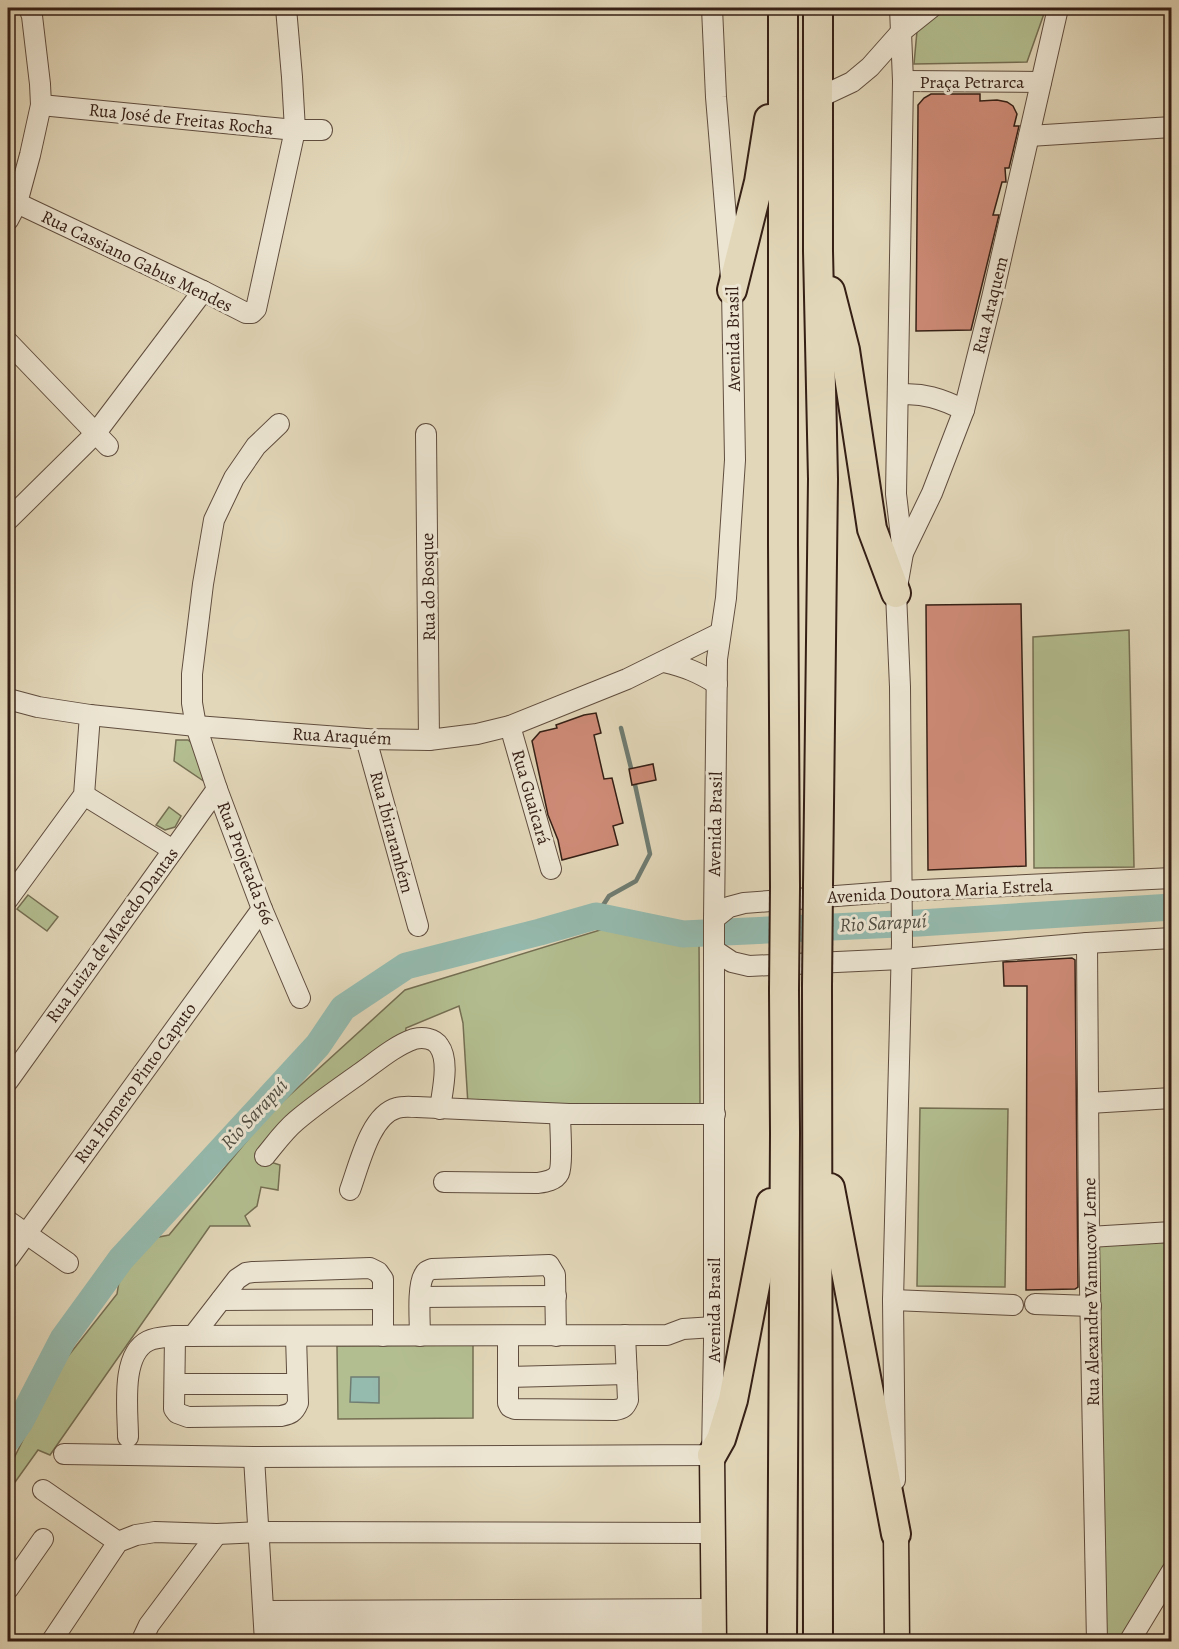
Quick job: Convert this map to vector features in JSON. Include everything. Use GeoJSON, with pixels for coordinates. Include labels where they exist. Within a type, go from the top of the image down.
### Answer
{"type":"FeatureCollection","features":[{"type":"Feature","properties":{"kind":"highway"},"geometry":{"type":"LineString","coordinates":[[818,8],[818,251],[823,479],[817,986],[818,1641]]}},
{"type":"Feature","properties":{"kind":"highway"},"geometry":{"type":"LineString","coordinates":[[732,290],[759,182],[783,10]]}},
{"type":"Feature","properties":{"kind":"highway"},"geometry":{"type":"LineString","coordinates":[[782,1641],[785,1133],[783,10]]}},
{"type":"Feature","properties":{"kind":"highway"},"geometry":{"type":"LineString","coordinates":[[818,251],[837,314],[844,350],[872,529],[896,593]]}},
{"type":"Feature","properties":{"kind":"highway"},"geometry":{"type":"LineString","coordinates":[[818,1121],[896,1533]]}},
{"type":"Feature","properties":{"kind":"highway"},"geometry":{"type":"LineString","coordinates":[[712,1455],[721,1439],[733,1400],[785,1133]]}},
{"type":"Feature","properties":{"kind":"main road","name":"Avenida Brasil"},"geometry":{"type":"LineString","coordinates":[[712,1455],[714,1626]]}},
{"type":"Feature","properties":{"kind":"main road"},"geometry":{"type":"LineString","coordinates":[[896,1533],[897,1641]]}},
{"type":"Feature","properties":{"kind":"street"},"geometry":{"type":"LineString","coordinates":[[12,211],[30,155],[41,105],[39,72],[29,8]]}},
{"type":"Feature","properties":{"kind":"street"},"geometry":{"type":"LineString","coordinates":[[286,8],[295,130]]}},
{"type":"Feature","properties":{"kind":"street","name":"Avenida Brasil"},"geometry":{"type":"LineString","coordinates":[[712,8],[716,97],[732,290],[735,460],[726,598],[717,658],[712,1455]]}},
{"type":"Feature","properties":{"kind":"street"},"geometry":{"type":"LineString","coordinates":[[900,8],[903,81],[896,494],[903,553]]}},
{"type":"Feature","properties":{"kind":"street"},"geometry":{"type":"LineString","coordinates":[[818,98],[852,82],[870,67],[901,32],[931,8]]}},
{"type":"Feature","properties":{"kind":"street","name":"Rua Araquem"},"geometry":{"type":"LineString","coordinates":[[896,593],[903,553],[933,494],[964,410],[1058,8]]}},
{"type":"Feature","properties":{"kind":"street","name":"Praça Petrarca"},"geometry":{"type":"LineString","coordinates":[[903,81],[1041,82]]}},
{"type":"Feature","properties":{"kind":"street","name":"Rua José de Freitas Rocha"},"geometry":{"type":"LineString","coordinates":[[41,105],[295,130],[322,130]]}},
{"type":"Feature","properties":{"kind":"street"},"geometry":{"type":"LineString","coordinates":[[1029,136],[1172,127]]}},
{"type":"Feature","properties":{"kind":"street","name":"Rua Cassiano Gabus Mendes"},"geometry":{"type":"LineString","coordinates":[[12,211],[203,291],[246,313],[252,313],[256,309],[295,130]]}},
{"type":"Feature","properties":{"kind":"street"},"geometry":{"type":"LineString","coordinates":[[8,520],[101,440],[203,291]]}},
{"type":"Feature","properties":{"kind":"street"},"geometry":{"type":"LineString","coordinates":[[8,342],[101,440]]}},
{"type":"Feature","properties":{"kind":"street"},"geometry":{"type":"LineString","coordinates":[[898,395],[912,393],[928,396],[964,410]]}},
{"type":"Feature","properties":{"kind":"street","name":"Rua Projetada 566"},"geometry":{"type":"LineString","coordinates":[[279,424],[256,446],[234,478],[214,520],[192,674],[192,703],[196,726],[217,789],[262,909],[300,998]]}},
{"type":"Feature","properties":{"kind":"street","name":"Rua do Bosque"},"geometry":{"type":"LineString","coordinates":[[426,434],[429,740]]}},
{"type":"Feature","properties":{"kind":"street"},"geometry":{"type":"LineString","coordinates":[[896,593],[900,687],[902,856],[902,951],[893,1300],[896,1533]]}},
{"type":"Feature","properties":{"kind":"street","name":"Rua Araquém"},"geometry":{"type":"LineString","coordinates":[[8,699],[38,707],[90,715],[196,726],[366,739],[429,740],[477,734],[510,726],[627,679],[720,633]]}},
{"type":"Feature","properties":{"kind":"street"},"geometry":{"type":"LineString","coordinates":[[664,662],[700,673],[717,684]]}},
{"type":"Feature","properties":{"kind":"street"},"geometry":{"type":"LineString","coordinates":[[8,899],[84,795],[90,715]]}},
{"type":"Feature","properties":{"kind":"street","name":"Rua Guaicará"},"geometry":{"type":"LineString","coordinates":[[510,726],[551,869]]}},
{"type":"Feature","properties":{"kind":"street","name":"Rua Ibiraranhém"},"geometry":{"type":"LineString","coordinates":[[366,739],[418,926]]}},
{"type":"Feature","properties":{"kind":"street","name":"Rua Luiza de Macedo Dantas"},"geometry":{"type":"LineString","coordinates":[[8,1081],[217,789]]}},
{"type":"Feature","properties":{"kind":"street"},"geometry":{"type":"LineString","coordinates":[[84,795],[173,850]]}},
{"type":"Feature","properties":{"kind":"street"},"geometry":{"type":"LineString","coordinates":[[902,856],[914,876],[932,890]]}},
{"type":"Feature","properties":{"kind":"street","name":"Avenida Doutora Maria Estrela"},"geometry":{"type":"LineString","coordinates":[[714,921],[729,908],[744,903],[902,891],[1172,878]]}},
{"type":"Feature","properties":{"kind":"street","name":"Rua Homero Pinto Caputo"},"geometry":{"type":"LineString","coordinates":[[8,1258],[262,909]]}},
{"type":"Feature","properties":{"kind":"street"},"geometry":{"type":"LineString","coordinates":[[714,947],[732,962],[749,966],[902,951],[923,957],[1172,938]]}},
{"type":"Feature","properties":{"kind":"street","name":"Rua Alexandre Vannucow Leme"},"geometry":{"type":"LineString","coordinates":[[1087,943],[1089,1237],[1097,1641]]}},
{"type":"Feature","properties":{"kind":"street"},"geometry":{"type":"LineString","coordinates":[[901,980],[907,971],[923,957]]}},
{"type":"Feature","properties":{"kind":"street"},"geometry":{"type":"LineString","coordinates":[[265,1156],[294,1123],[312,1108],[393,1049],[414,1040],[424,1038],[433,1040],[439,1045],[444,1056],[445,1074],[440,1109]]}},
{"type":"Feature","properties":{"kind":"street"},"geometry":{"type":"LineString","coordinates":[[1089,1103],[1172,1098]]}},
{"type":"Feature","properties":{"kind":"street"},"geometry":{"type":"LineString","coordinates":[[350,1190],[377,1124],[397,1108],[560,1114],[715,1114]]}},
{"type":"Feature","properties":{"kind":"street"},"geometry":{"type":"LineString","coordinates":[[444,1182],[537,1184],[555,1178],[559,1173],[560,1163],[560,1114]]}},
{"type":"Feature","properties":{"kind":"street"},"geometry":{"type":"LineString","coordinates":[[8,1221],[68,1263]]}},
{"type":"Feature","properties":{"kind":"street"},"geometry":{"type":"LineString","coordinates":[[1089,1237],[1172,1232]]}},
{"type":"Feature","properties":{"kind":"street"},"geometry":{"type":"LineString","coordinates":[[420,1336],[422,1277],[432,1269],[549,1265],[555,1275],[556,1336]]}},
{"type":"Feature","properties":{"kind":"street"},"geometry":{"type":"LineString","coordinates":[[296,1336],[298,1404],[296,1410],[290,1414],[188,1417],[177,1413],[174,1409],[184,1336],[221,1300],[237,1279],[246,1273],[370,1268],[378,1272],[383,1279],[383,1336]]}},
{"type":"Feature","properties":{"kind":"street"},"geometry":{"type":"LineString","coordinates":[[420,1297],[556,1296]]}},
{"type":"Feature","properties":{"kind":"street"},"geometry":{"type":"LineString","coordinates":[[221,1300],[383,1299]]}},
{"type":"Feature","properties":{"kind":"street"},"geometry":{"type":"LineString","coordinates":[[893,1300],[1013,1305]]}},
{"type":"Feature","properties":{"kind":"street"},"geometry":{"type":"LineString","coordinates":[[1035,1304],[1091,1306]]}},
{"type":"Feature","properties":{"kind":"street"},"geometry":{"type":"LineString","coordinates":[[128,1437],[128,1378],[131,1362],[136,1351],[145,1342],[156,1338],[184,1336],[667,1335],[683,1329],[714,1335]]}},
{"type":"Feature","properties":{"kind":"street"},"geometry":{"type":"LineString","coordinates":[[508,1336],[508,1403],[510,1407],[515,1409],[615,1410],[622,1409],[628,1400],[625,1335]]}},
{"type":"Feature","properties":{"kind":"street"},"geometry":{"type":"LineString","coordinates":[[508,1377],[627,1374]]}},
{"type":"Feature","properties":{"kind":"street"},"geometry":{"type":"LineString","coordinates":[[176,1384],[297,1384]]}},
{"type":"Feature","properties":{"kind":"street"},"geometry":{"type":"LineString","coordinates":[[64,1454],[255,1457],[712,1455]]}},
{"type":"Feature","properties":{"kind":"street"},"geometry":{"type":"LineString","coordinates":[[255,1457],[264,1626],[714,1626]]}},
{"type":"Feature","properties":{"kind":"street"},"geometry":{"type":"LineString","coordinates":[[43,1490],[118,1542]]}},
{"type":"Feature","properties":{"kind":"street"},"geometry":{"type":"LineString","coordinates":[[51,1641],[118,1542],[136,1535],[155,1532],[217,1534],[260,1532],[706,1533]]}},
{"type":"Feature","properties":{"kind":"street"},"geometry":{"type":"LineString","coordinates":[[141,1641],[149,1625],[217,1534]]}},
{"type":"Feature","properties":{"kind":"street"},"geometry":{"type":"LineString","coordinates":[[8,1589],[43,1539]]}},
{"type":"Feature","properties":{"kind":"street"},"geometry":{"type":"LineString","coordinates":[[1129,1641],[1172,1571]]}},
{"type":"Feature","properties":{"kind":"green space"},"geometry":{"type":"Polygon","coordinates":[[[939,8],[1046,8],[1027,62],[914,64],[918,20],[939,8]]]}},
{"type":"Feature","properties":{"kind":"green space"},"geometry":{"type":"Polygon","coordinates":[[[1129,630],[1134,867],[1034,868],[1033,637],[1129,630]]]}},
{"type":"Feature","properties":{"kind":"green space"},"geometry":{"type":"Polygon","coordinates":[[[176,740],[188,740],[193,744],[205,782],[174,761],[176,740]]]}},
{"type":"Feature","properties":{"kind":"green space"},"geometry":{"type":"Polygon","coordinates":[[[169,807],[181,816],[175,827],[165,830],[156,825],[169,807]]]}},
{"type":"Feature","properties":{"kind":"green space"},"geometry":{"type":"Polygon","coordinates":[[[28,895],[58,917],[47,931],[17,909],[28,895]]]}},
{"type":"Feature","properties":{"kind":"green space"},"geometry":{"type":"Polygon","coordinates":[[[613,926],[684,940],[699,939],[700,1104],[468,1105],[463,1023],[459,1006],[406,1028],[405,1037],[258,1158],[280,1165],[278,1190],[261,1187],[257,1206],[245,1216],[250,1226],[210,1226],[50,1455],[38,1450],[8,1492],[8,1466],[58,1369],[117,1294],[121,1269],[149,1239],[169,1235],[269,1114],[405,990],[613,926]]]}},
{"type":"Feature","properties":{"kind":"green space"},"geometry":{"type":"Polygon","coordinates":[[[920,1108],[1008,1109],[1005,1287],[917,1286],[920,1108]]]}},
{"type":"Feature","properties":{"kind":"green space"},"geometry":{"type":"Polygon","coordinates":[[[1171,1232],[1171,1570],[1128,1641],[1097,1641],[1089,1237],[1171,1232]]]}},
{"type":"Feature","properties":{"kind":"green space"},"geometry":{"type":"Polygon","coordinates":[[[473,1345],[473,1418],[338,1419],[337,1346],[473,1345]]]}},
{"type":"Feature","properties":{"kind":"water"},"geometry":{"type":"Polygon","coordinates":[[[351,1377],[379,1377],[379,1403],[350,1402],[351,1377]]]}},
{"type":"Feature","properties":{"kind":"building"},"geometry":{"type":"Polygon","coordinates":[[[931,94],[980,94],[980,101],[1007,102],[1013,106],[1017,114],[1014,126],[1019,126],[1009,168],[1005,168],[1006,182],[1002,182],[993,215],[999,215],[971,330],[916,331],[918,105],[931,94]]]}},
{"type":"Feature","properties":{"kind":"building"},"geometry":{"type":"Polygon","coordinates":[[[1021,604],[1026,866],[928,870],[926,605],[1021,604]]]}},
{"type":"Feature","properties":{"kind":"building"},"geometry":{"type":"Polygon","coordinates":[[[596,713],[601,733],[594,735],[604,779],[612,778],[623,823],[613,826],[618,845],[562,860],[558,840],[548,815],[532,741],[540,732],[557,728],[556,725],[596,713]]]}},
{"type":"Feature","properties":{"kind":"building"},"geometry":{"type":"Polygon","coordinates":[[[653,764],[656,780],[632,785],[629,769],[653,764]]]}},
{"type":"Feature","properties":{"kind":"building"},"geometry":{"type":"Polygon","coordinates":[[[1072,958],[1075,960],[1078,1287],[1075,1289],[1026,1290],[1027,986],[1004,986],[1003,962],[1072,958]]]}},
{"type":"Feature","properties":{"kind":"waterway","name":"Rio Sarapuí"},"geometry":{"type":"LineString","coordinates":[[621,728],[632,772]]}},
{"type":"Feature","properties":{"kind":"waterway","name":"Rio Sarapuí"},"geometry":{"type":"LineString","coordinates":[[596,916],[609,896],[636,881],[650,854],[634,780]]}},
{"type":"Feature","properties":{"kind":"waterway","name":"Rio Sarapuí"},"geometry":{"type":"LineString","coordinates":[[8,1439],[20,1422],[63,1339],[121,1259],[318,1045],[343,1008],[406,966],[596,916],[683,934],[919,923],[1172,907]]}}]}
